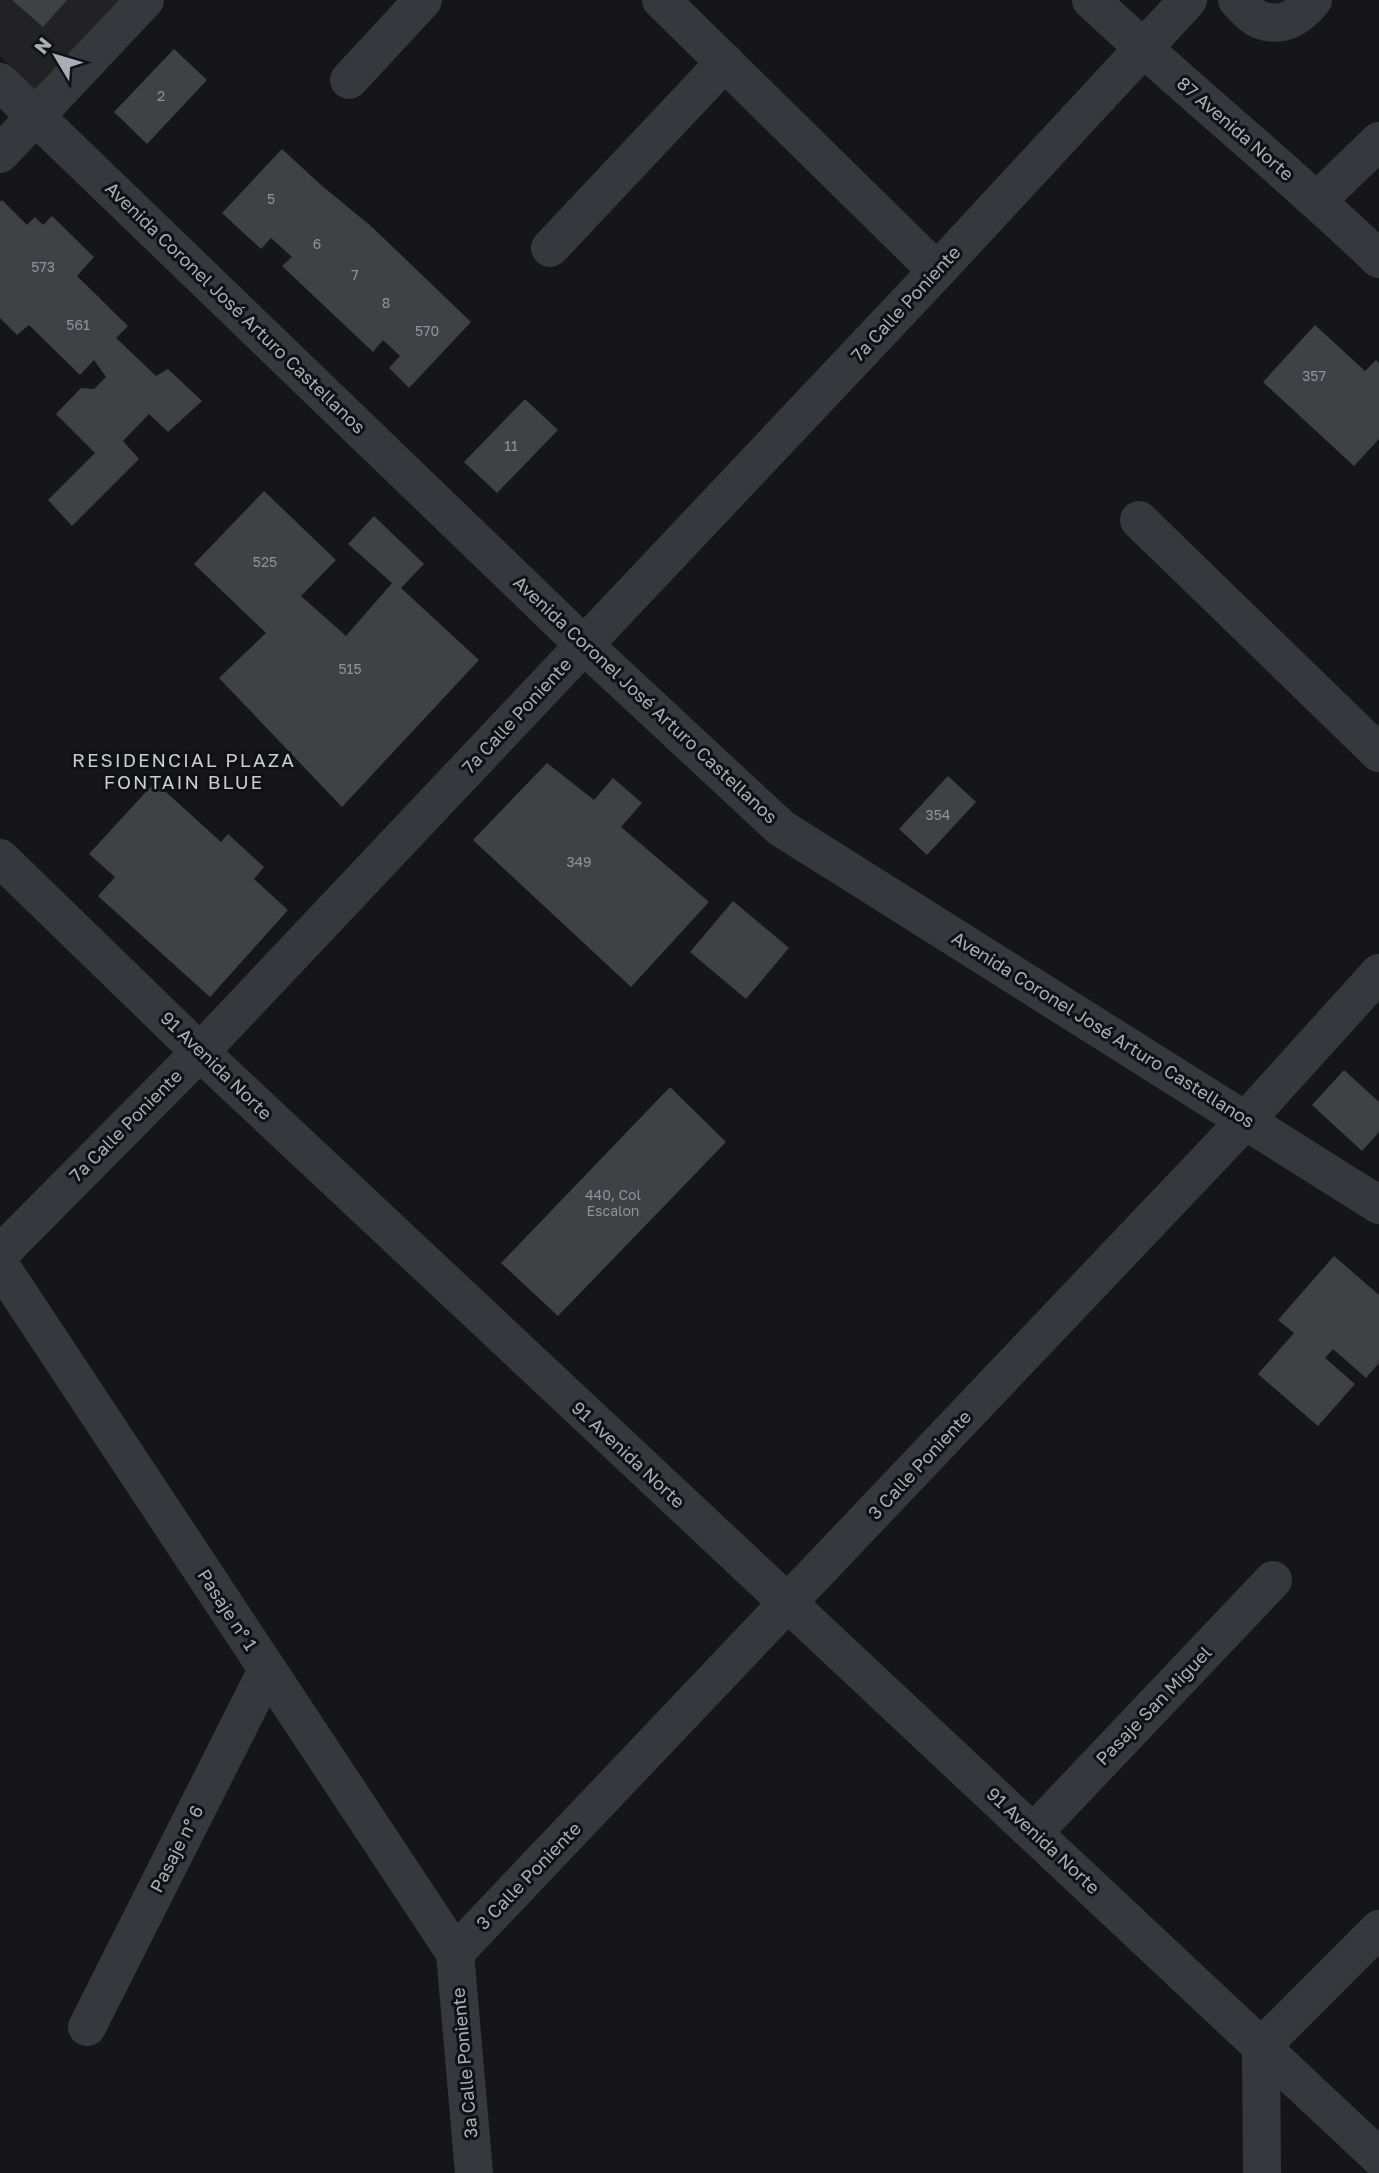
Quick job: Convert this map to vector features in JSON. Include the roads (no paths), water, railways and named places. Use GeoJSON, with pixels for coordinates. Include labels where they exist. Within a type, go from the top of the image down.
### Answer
{"type":"FeatureCollection","features":[{"type":"Feature","properties":{"kind":"street"},"geometry":{"type":"LineString","coordinates":[[0,153],[145,0]]}},
{"type":"Feature","properties":{"kind":"street"},"geometry":{"type":"LineString","coordinates":[[349,80],[424,0]]}},
{"type":"Feature","properties":{"kind":"street"},"geometry":{"type":"LineString","coordinates":[[661,0],[937,271]]}},
{"type":"Feature","properties":{"kind":"street","name":"87 Avenida Norte"},"geometry":{"type":"LineString","coordinates":[[1091,0],[1142,48],[1318,200],[1379,259]]}},
{"type":"Feature","properties":{"kind":"street","name":"7a Calle Poniente"},"geometry":{"type":"LineString","coordinates":[[0,1254],[200,1052],[937,271],[1188,0]]}},
{"type":"Feature","properties":{"kind":"street"},"geometry":{"type":"LineString","coordinates":[[1237,0],[1258,19],[1282,23],[1302,14],[1313,0]]}},
{"type":"Feature","properties":{"kind":"street"},"geometry":{"type":"LineString","coordinates":[[550,247],[725,62]]}},
{"type":"Feature","properties":{"kind":"street","name":"Avenida Coronel José Arturo Castellanos"},"geometry":{"type":"LineString","coordinates":[[0,82],[584,645],[781,828],[1379,1205]]}},
{"type":"Feature","properties":{"kind":"street"},"geometry":{"type":"LineString","coordinates":[[1318,200],[1379,141]]}},
{"type":"Feature","properties":{"kind":"street"},"geometry":{"type":"LineString","coordinates":[[1139,520],[1379,753]]}},
{"type":"Feature","properties":{"kind":"street","name":"91 Avenida Norte"},"geometry":{"type":"LineString","coordinates":[[0,858],[200,1052],[1379,2157]]}},
{"type":"Feature","properties":{"kind":"street","name":"3 Calle Poniente"},"geometry":{"type":"LineString","coordinates":[[455,1953],[1246,1120],[1379,973]]}},
{"type":"Feature","properties":{"kind":"street","name":"Pasaje n° 1"},"geometry":{"type":"LineString","coordinates":[[0,1265],[455,1953]]}},
{"type":"Feature","properties":{"kind":"street","name":"Pasaje San Miguel"},"geometry":{"type":"LineString","coordinates":[[1034,1832],[1273,1580]]}},
{"type":"Feature","properties":{"kind":"street","name":"Pasaje n° 6"},"geometry":{"type":"LineString","coordinates":[[87,2027],[267,1670]]}},
{"type":"Feature","properties":{"kind":"street"},"geometry":{"type":"LineString","coordinates":[[1262,2173],[1261,2047],[1379,1929]]}},
{"type":"Feature","properties":{"kind":"street","name":"3a Calle Poniente"},"geometry":{"type":"LineString","coordinates":[[455,1953],[474,2173]]}},
{"type":"Feature","properties":{"kind":"district","name":"RESIDENCIAL PLAZA FONTAIN BLUE"},"geometry":{"type":"Point","coordinates":[184,771]}}]}
